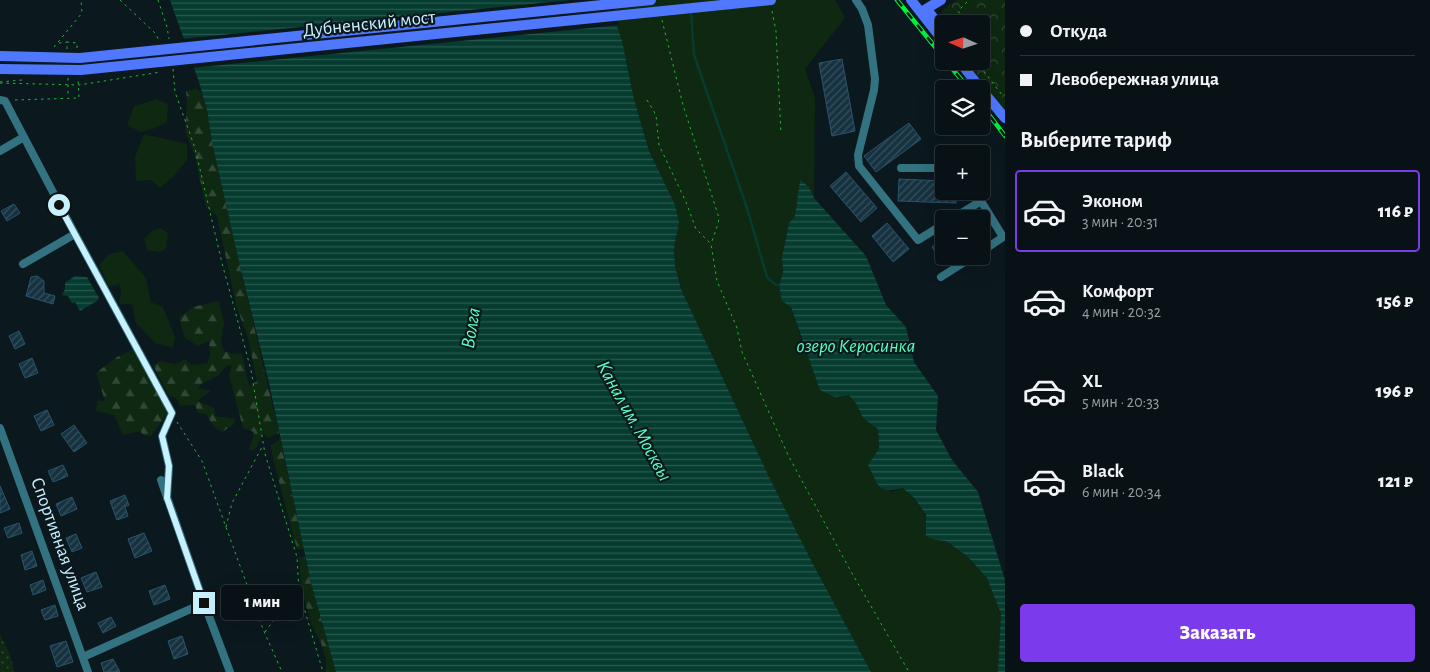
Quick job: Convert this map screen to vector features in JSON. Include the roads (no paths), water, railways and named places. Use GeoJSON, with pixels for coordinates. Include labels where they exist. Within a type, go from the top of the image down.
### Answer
{"type":"FeatureCollection","features":[{"type":"Feature","properties":{"kind":"main road","name":"Дубненский мост"},"geometry":{"type":"LineString","coordinates":[[0,56],[80,58],[651,0]]}},
{"type":"Feature","properties":{"kind":"main road"},"geometry":{"type":"LineString","coordinates":[[912,0],[922,4],[935,20]]}},
{"type":"Feature","properties":{"kind":"main road"},"geometry":{"type":"LineString","coordinates":[[912,0],[935,30]]}},
{"type":"Feature","properties":{"kind":"main road"},"geometry":{"type":"LineString","coordinates":[[926,9],[941,0]]}},
{"type":"Feature","properties":{"kind":"main road","name":"Дубненский мост"},"geometry":{"type":"LineString","coordinates":[[0,69],[81,70],[771,4]]}},
{"type":"Feature","properties":{"kind":"main road"},"geometry":{"type":"LineString","coordinates":[[966,70],[974,80]]}},
{"type":"Feature","properties":{"kind":"main road"},"geometry":{"type":"LineString","coordinates":[[990,100],[1005,118]]}},
{"type":"Feature","properties":{"kind":"street"},"geometry":{"type":"LineString","coordinates":[[856,0],[868,24],[875,79],[858,155],[859,166],[918,240],[935,230]]}},
{"type":"Feature","properties":{"kind":"street"},"geometry":{"type":"LineString","coordinates":[[3,100],[172,413],[162,436],[169,466],[167,498]]}},
{"type":"Feature","properties":{"kind":"street"},"geometry":{"type":"LineString","coordinates":[[0,151],[24,136]]}},
{"type":"Feature","properties":{"kind":"street"},"geometry":{"type":"LineString","coordinates":[[901,168],[935,168]]}},
{"type":"Feature","properties":{"kind":"street"},"geometry":{"type":"LineString","coordinates":[[966,210],[981,201],[987,210]]}},
{"type":"Feature","properties":{"kind":"street"},"geometry":{"type":"LineString","coordinates":[[990,215],[1004,238],[990,247]]}},
{"type":"Feature","properties":{"kind":"street"},"geometry":{"type":"LineString","coordinates":[[23,264],[75,234]]}},
{"type":"Feature","properties":{"kind":"street"},"geometry":{"type":"LineString","coordinates":[[941,277],[960,265]]}},
{"type":"Feature","properties":{"kind":"street","name":"Спортивная улица"},"geometry":{"type":"LineString","coordinates":[[0,428],[88,672]]}},
{"type":"Feature","properties":{"kind":"street"},"geometry":{"type":"LineString","coordinates":[[161,480],[230,672]]}},
{"type":"Feature","properties":{"kind":"street"},"geometry":{"type":"LineString","coordinates":[[82,657],[204,603]]}},
{"type":"Feature","properties":{"kind":"water"},"geometry":{"type":"Polygon","coordinates":[[[170,0],[608,0],[622,41],[634,99],[649,151],[675,205],[679,222],[674,249],[675,266],[681,289],[769,477],[871,672],[336,672],[311,583],[269,383],[213,147],[207,110],[170,0]]]}},
{"type":"Feature","properties":{"kind":"water","name":"озеро Керосинка"},"geometry":{"type":"Polygon","coordinates":[[[800,180],[809,187],[814,198],[866,256],[886,305],[906,327],[914,362],[938,396],[936,430],[952,460],[978,492],[1005,580],[1005,672],[998,672],[1001,614],[987,578],[967,556],[946,541],[926,536],[926,515],[914,498],[903,488],[888,490],[883,489],[877,483],[868,465],[879,449],[878,429],[863,418],[857,405],[849,395],[835,397],[820,390],[791,307],[782,301],[779,285],[783,273],[782,257],[789,223],[795,216],[800,180]]]}},
{"type":"Feature","properties":{"kind":"water"},"geometry":{"type":"Polygon","coordinates":[[[75,276],[87,277],[99,298],[80,311],[75,302],[72,303],[68,296],[62,295],[65,283],[75,276]]]}},
{"type":"Feature","properties":{"kind":"waterway"},"geometry":{"type":"LineString","coordinates":[[691,11],[694,55],[747,208],[767,277],[776,285],[779,285]]}},
{"type":"Feature","properties":{"kind":"railway"},"geometry":{"type":"LineString","coordinates":[[897,0],[935,47]]}},
{"type":"Feature","properties":{"kind":"railway"},"geometry":{"type":"LineString","coordinates":[[953,70],[962,80]]}},
{"type":"Feature","properties":{"kind":"railway"},"geometry":{"type":"LineString","coordinates":[[990,116],[1005,136]]}},
{"type":"Feature","properties":{"kind":"water label","name":"Волга"},"geometry":{"type":"Point","coordinates":[471,328]}},
{"type":"Feature","properties":{"kind":"water label","name":"Канал им. Москвы"},"geometry":{"type":"Point","coordinates":[634,421]}}]}
